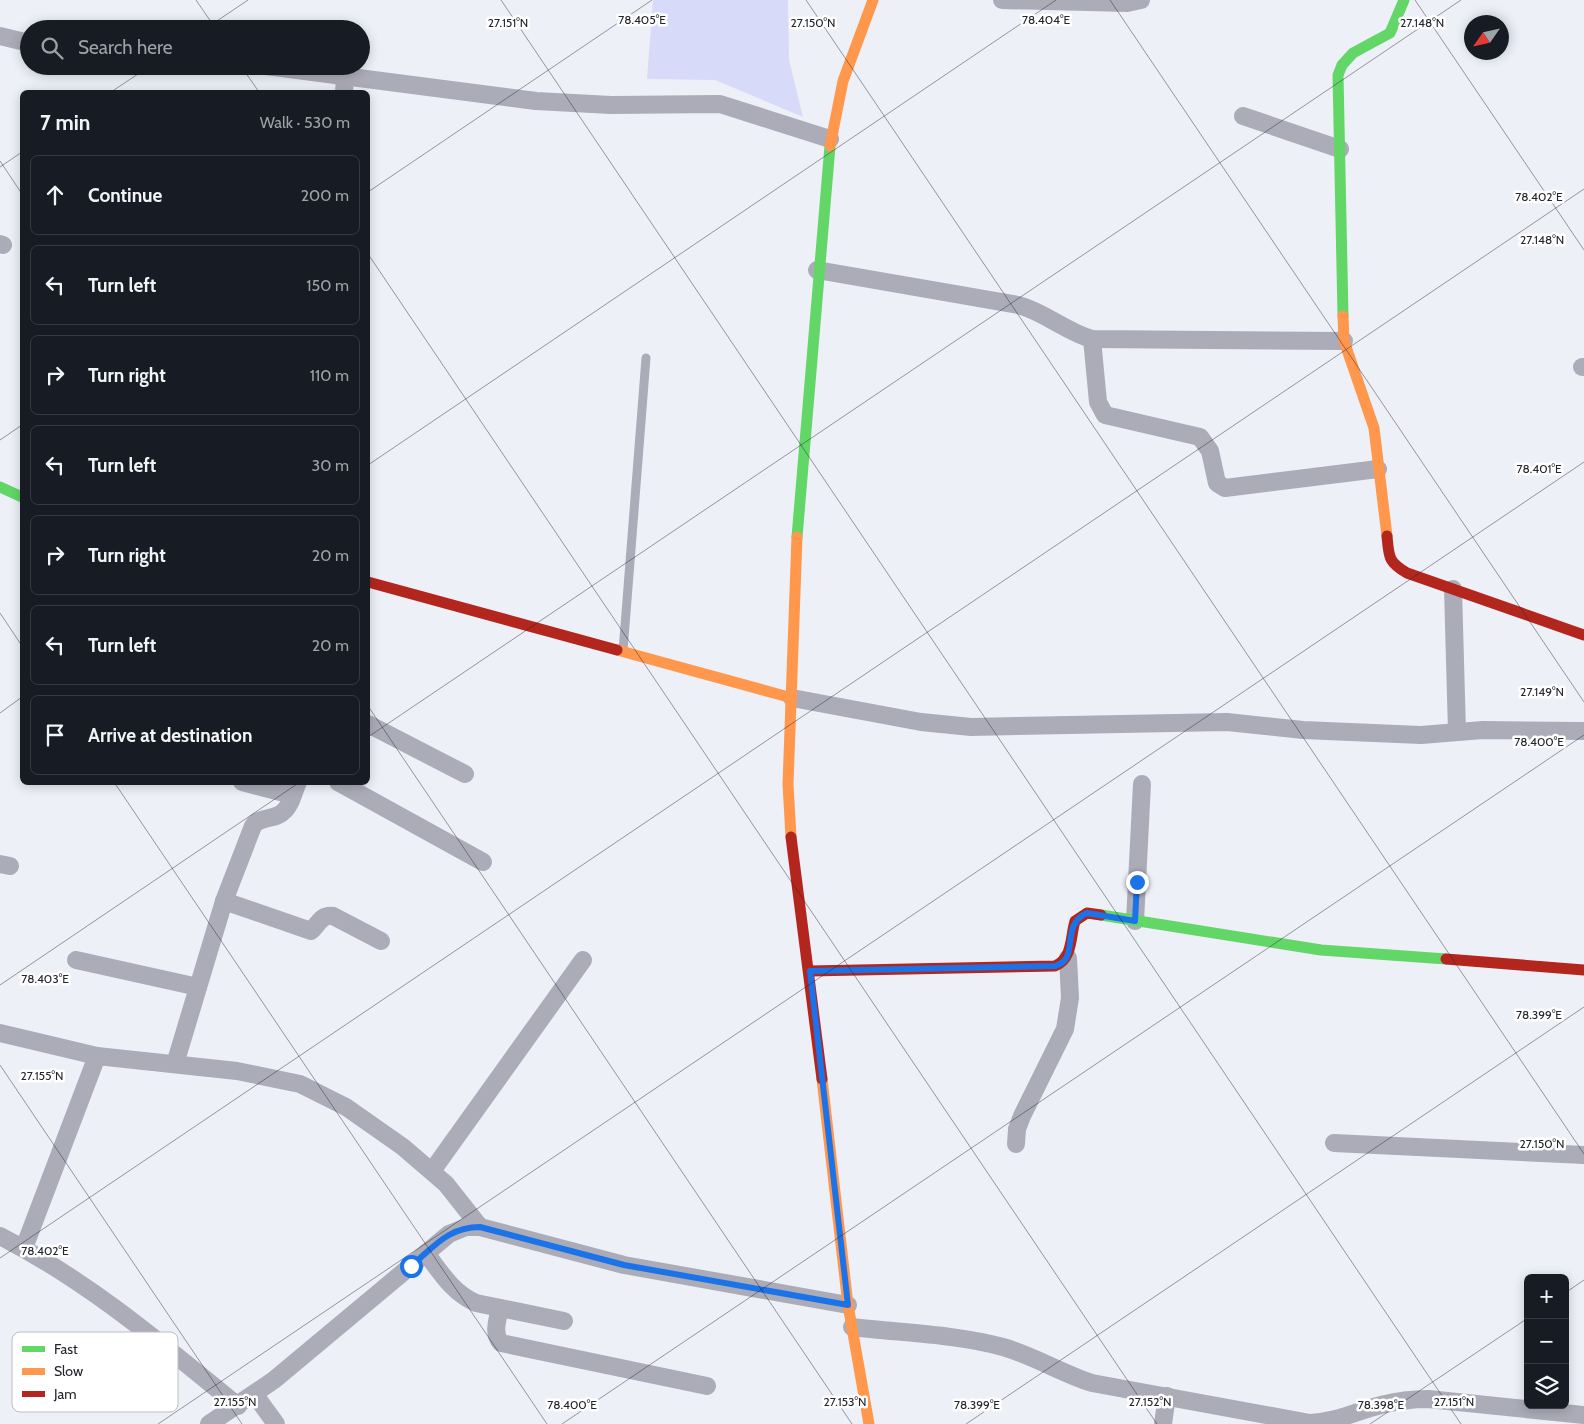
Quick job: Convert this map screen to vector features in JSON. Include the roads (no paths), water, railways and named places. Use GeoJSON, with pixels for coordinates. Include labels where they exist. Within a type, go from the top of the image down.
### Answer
{"type":"FeatureCollection","features":[{"type":"Feature","properties":{"kind":"street"},"geometry":{"type":"LineString","coordinates":[[870,1424],[848,1305],[810,971],[796,888],[788,784],[795,559],[817,270],[830,139],[843,81],[873,0]]}},
{"type":"Feature","properties":{"kind":"street"},"geometry":{"type":"LineString","coordinates":[[1002,0],[1127,3],[1141,0]]}},
{"type":"Feature","properties":{"kind":"street"},"geometry":{"type":"LineString","coordinates":[[1404,0],[1390,33],[1360,46],[1342,64],[1338,75],[1344,341],[1353,372],[1374,428],[1389,557],[1393,564],[1407,573],[1584,636]]}},
{"type":"Feature","properties":{"kind":"street"},"geometry":{"type":"LineString","coordinates":[[0,36],[20,41]]}},
{"type":"Feature","properties":{"kind":"street"},"geometry":{"type":"LineString","coordinates":[[303,75],[345,85],[554,103],[611,105],[720,104],[830,139]]}},
{"type":"Feature","properties":{"kind":"street"},"geometry":{"type":"LineString","coordinates":[[1243,116],[1340,149]]}},
{"type":"Feature","properties":{"kind":"street"},"geometry":{"type":"LineString","coordinates":[[817,270],[1018,305],[1046,315],[1079,335],[1092,339],[1344,341]]}},
{"type":"Feature","properties":{"kind":"street"},"geometry":{"type":"LineString","coordinates":[[1092,339],[1098,402],[1105,415],[1200,438],[1210,451],[1217,483],[1225,488],[1378,469]]}},
{"type":"Feature","properties":{"kind":"street"},"geometry":{"type":"LineString","coordinates":[[0,486],[20,496]]}},
{"type":"Feature","properties":{"kind":"street"},"geometry":{"type":"LineString","coordinates":[[370,583],[792,698],[921,722],[963,726],[1227,722],[1303,730],[1421,735],[1457,732],[1584,731]]}},
{"type":"Feature","properties":{"kind":"street"},"geometry":{"type":"LineString","coordinates":[[1453,589],[1457,732]]}},
{"type":"Feature","properties":{"kind":"street"},"geometry":{"type":"LineString","coordinates":[[370,725],[465,774]]}},
{"type":"Feature","properties":{"kind":"street"},"geometry":{"type":"LineString","coordinates":[[1135,921],[1142,784]]}},
{"type":"Feature","properties":{"kind":"street"},"geometry":{"type":"LineString","coordinates":[[174,1064],[224,901],[253,826],[261,819],[274,817],[286,810],[295,789],[265,785]]}},
{"type":"Feature","properties":{"kind":"street"},"geometry":{"type":"LineString","coordinates":[[343,785],[483,862]]}},
{"type":"Feature","properties":{"kind":"street"},"geometry":{"type":"LineString","coordinates":[[224,901],[311,931],[322,918],[327,915],[332,916],[381,941]]}},
{"type":"Feature","properties":{"kind":"street"},"geometry":{"type":"LineString","coordinates":[[1016,1144],[1017,1129],[1022,1116],[1065,1029],[1070,998],[1068,958],[1072,928],[1080,916],[1087,913],[1283,945],[1355,954],[1584,970]]}},
{"type":"Feature","properties":{"kind":"street"},"geometry":{"type":"LineString","coordinates":[[810,971],[1055,966],[1063,964],[1068,958]]}},
{"type":"Feature","properties":{"kind":"street"},"geometry":{"type":"LineString","coordinates":[[76,960],[198,986]]}},
{"type":"Feature","properties":{"kind":"street"},"geometry":{"type":"LineString","coordinates":[[432,1171],[583,960]]}},
{"type":"Feature","properties":{"kind":"street"},"geometry":{"type":"LineString","coordinates":[[0,1033],[97,1056],[174,1064],[274,1078],[322,1094],[346,1107],[403,1147],[432,1171],[462,1201],[480,1227]]}},
{"type":"Feature","properties":{"kind":"street"},"geometry":{"type":"LineString","coordinates":[[97,1056],[8,1244],[71,1276],[146,1332]]}},
{"type":"Feature","properties":{"kind":"street"},"geometry":{"type":"LineString","coordinates":[[1334,1143],[1584,1155]]}},
{"type":"Feature","properties":{"kind":"street"},"geometry":{"type":"LineString","coordinates":[[209,1424],[256,1395],[449,1234],[457,1230],[480,1227],[624,1265],[848,1305]]}},
{"type":"Feature","properties":{"kind":"street"},"geometry":{"type":"LineString","coordinates":[[426,1254],[451,1286],[465,1298],[500,1308],[564,1320]]}},
{"type":"Feature","properties":{"kind":"street"},"geometry":{"type":"LineString","coordinates":[[500,1308],[496,1331],[497,1338],[501,1343],[707,1386]]}},
{"type":"Feature","properties":{"kind":"street"},"geometry":{"type":"LineString","coordinates":[[852,1327],[989,1344],[1019,1352],[1065,1374],[1092,1383],[1310,1422],[1334,1420],[1380,1405],[1411,1399],[1428,1399],[1584,1415]]}},
{"type":"Feature","properties":{"kind":"street"},"geometry":{"type":"LineString","coordinates":[[178,1358],[238,1406]]}},
{"type":"Feature","properties":{"kind":"street"},"geometry":{"type":"LineString","coordinates":[[256,1395],[276,1424]]}},
{"type":"Feature","properties":{"kind":"street"},"geometry":{"type":"LineString","coordinates":[[1163,1424],[1166,1396]]}},
{"type":"Feature","properties":{"kind":"lane"},"geometry":{"type":"LineString","coordinates":[[624,652],[646,358]]}}]}
